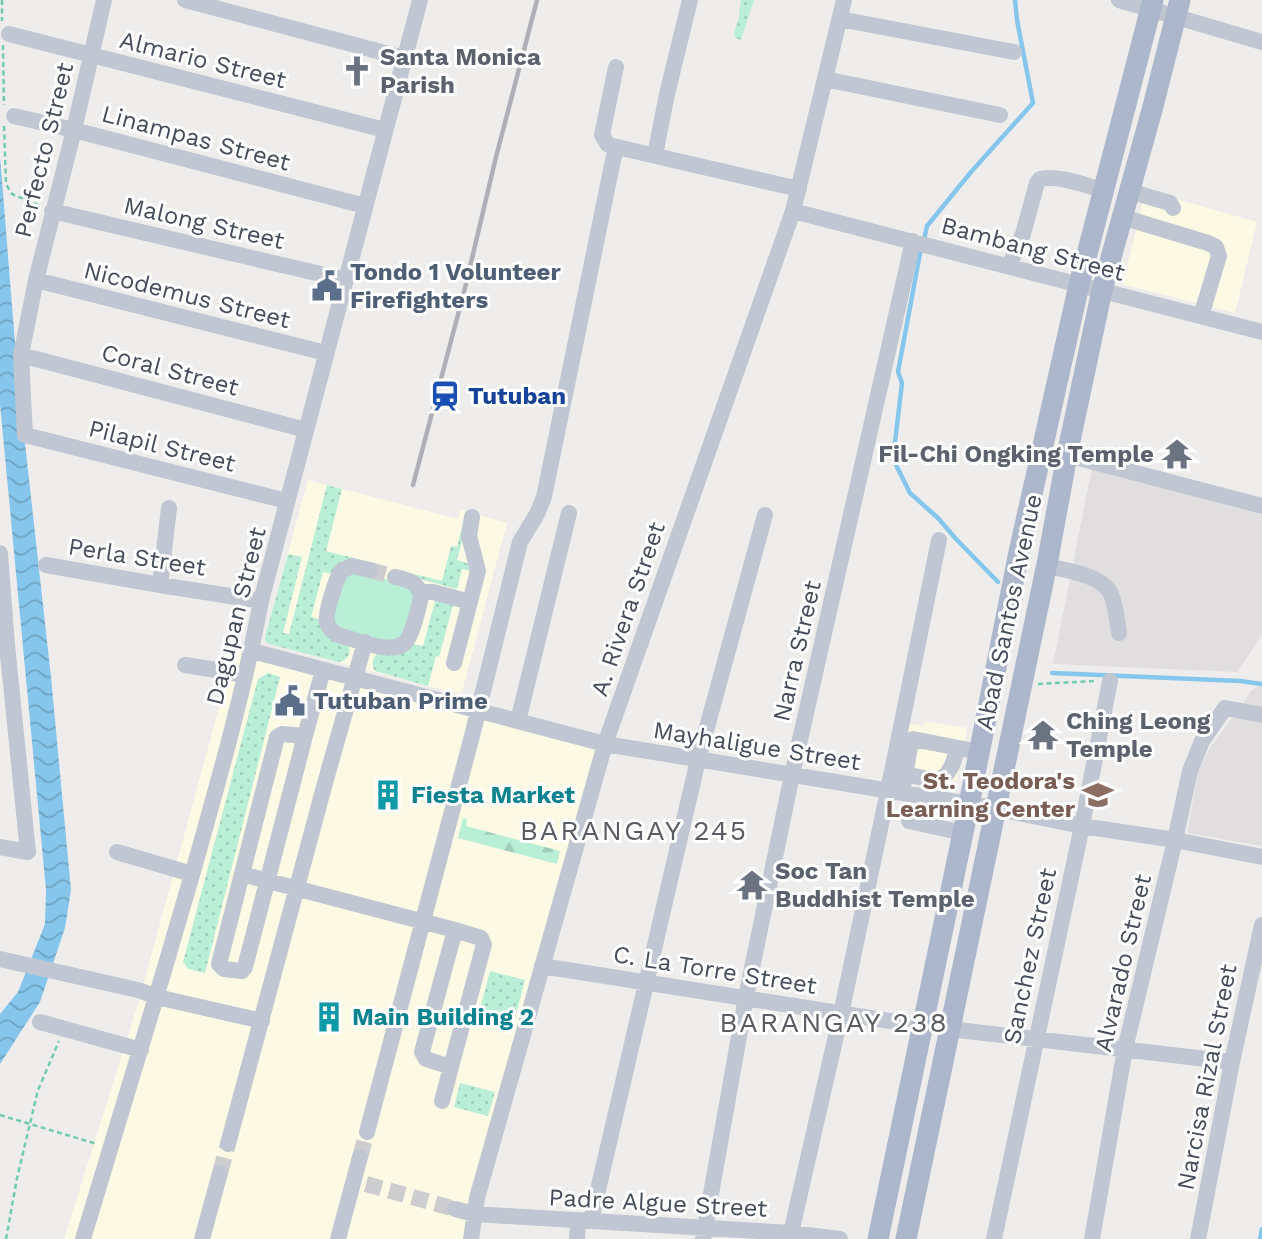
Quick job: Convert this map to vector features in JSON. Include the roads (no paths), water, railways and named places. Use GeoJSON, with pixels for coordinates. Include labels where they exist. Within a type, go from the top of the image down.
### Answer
{"type":"FeatureCollection","features":[{"type":"Feature","properties":{"kind":"main road","name":"Abad Santos Avenue"},"geometry":{"type":"LineString","coordinates":[[878,1239],[1019,552],[1079,285],[1152,5]]}},
{"type":"Feature","properties":{"kind":"main road","name":"Abad Santos Avenue"},"geometry":{"type":"LineString","coordinates":[[906,1239],[1102,290],[1178,8]]}},
{"type":"Feature","properties":{"kind":"street","name":"Perfecto Street"},"geometry":{"type":"LineString","coordinates":[[25,436],[21,355],[52,211],[104,0]]}},
{"type":"Feature","properties":{"kind":"street"},"geometry":{"type":"LineString","coordinates":[[185,0],[404,58]]}},
{"type":"Feature","properties":{"kind":"street","name":"Dagupan Street"},"geometry":{"type":"LineString","coordinates":[[83,1239],[157,997],[220,775],[252,651],[261,601],[419,0]]}},
{"type":"Feature","properties":{"kind":"street"},"geometry":{"type":"LineString","coordinates":[[655,155],[690,0]]}},
{"type":"Feature","properties":{"kind":"street","name":"A. Rivera Street"},"geometry":{"type":"LineString","coordinates":[[471,1239],[474,1214],[605,744],[793,211],[845,0]]}},
{"type":"Feature","properties":{"kind":"street"},"geometry":{"type":"LineString","coordinates":[[1119,0],[1178,8],[1262,42]]}},
{"type":"Feature","properties":{"kind":"street"},"geometry":{"type":"LineString","coordinates":[[840,19],[1014,52]]}},
{"type":"Feature","properties":{"kind":"street","name":"Almario Street"},"geometry":{"type":"LineString","coordinates":[[9,34],[385,130]]}},
{"type":"Feature","properties":{"kind":"street"},"geometry":{"type":"LineString","coordinates":[[616,67],[602,135],[608,145],[799,189]]}},
{"type":"Feature","properties":{"kind":"street"},"geometry":{"type":"LineString","coordinates":[[825,79],[1000,115]]}},
{"type":"Feature","properties":{"kind":"street","name":"Linampas Street"},"geometry":{"type":"LineString","coordinates":[[14,116],[365,206]]}},
{"type":"Feature","properties":{"kind":"street"},"geometry":{"type":"LineString","coordinates":[[367,1132],[520,542],[544,497],[617,147]]}},
{"type":"Feature","properties":{"kind":"street"},"geometry":{"type":"LineString","coordinates":[[1009,266],[1023,234],[1040,179],[1067,181],[1103,190]]}},
{"type":"Feature","properties":{"kind":"street"},"geometry":{"type":"LineString","coordinates":[[1125,207],[1161,224],[1170,216]]}},
{"type":"Feature","properties":{"kind":"street"},"geometry":{"type":"LineString","coordinates":[[1125,207],[1216,247],[1219,256],[1201,316]]}},
{"type":"Feature","properties":{"kind":"street","name":"Malong Street"},"geometry":{"type":"LineString","coordinates":[[52,211],[346,280]]}},
{"type":"Feature","properties":{"kind":"street","name":"Bambang Street"},"geometry":{"type":"LineString","coordinates":[[793,211],[1262,332]]}},
{"type":"Feature","properties":{"kind":"street","name":"Narra Street"},"geometry":{"type":"LineString","coordinates":[[704,1234],[746,997],[792,775],[921,243]]}},
{"type":"Feature","properties":{"kind":"street","name":"Nicodemus Street"},"geometry":{"type":"LineString","coordinates":[[36,280],[326,354]]}},
{"type":"Feature","properties":{"kind":"street","name":"Coral Street"},"geometry":{"type":"LineString","coordinates":[[21,355],[306,430]]}},
{"type":"Feature","properties":{"kind":"street","name":"Pilapil Street"},"geometry":{"type":"LineString","coordinates":[[25,436],[288,501]]}},
{"type":"Feature","properties":{"kind":"street"},"geometry":{"type":"LineString","coordinates":[[1067,455],[1262,506]]}},
{"type":"Feature","properties":{"kind":"street"},"geometry":{"type":"LineString","coordinates":[[160,585],[169,508]]}},
{"type":"Feature","properties":{"kind":"street"},"geometry":{"type":"LineString","coordinates":[[518,721],[569,513]]}},
{"type":"Feature","properties":{"kind":"street"},"geometry":{"type":"LineString","coordinates":[[577,1239],[585,1221],[646,983],[698,760],[765,515]]}},
{"type":"Feature","properties":{"kind":"street"},"geometry":{"type":"LineString","coordinates":[[454,663],[478,571],[469,536],[472,517]]}},
{"type":"Feature","properties":{"kind":"street"},"geometry":{"type":"LineString","coordinates":[[791,1233],[895,792],[939,540]]}},
{"type":"Feature","properties":{"kind":"street"},"geometry":{"type":"LineString","coordinates":[[0,553],[3,644],[28,852],[0,847]]}},
{"type":"Feature","properties":{"kind":"street","name":"Perla Street"},"geometry":{"type":"LineString","coordinates":[[46,565],[261,601]]}},
{"type":"Feature","properties":{"kind":"street"},"geometry":{"type":"LineString","coordinates":[[370,570],[352,566],[341,571],[327,618],[334,633],[388,649],[404,644],[409,637],[421,592],[413,582],[396,577]]}},
{"type":"Feature","properties":{"kind":"street"},"geometry":{"type":"LineString","coordinates":[[1046,566],[1102,583],[1113,597],[1119,633]]}},
{"type":"Feature","properties":{"kind":"street"},"geometry":{"type":"LineString","coordinates":[[421,592],[433,592],[470,602]]}},
{"type":"Feature","properties":{"kind":"street"},"geometry":{"type":"LineString","coordinates":[[228,1144],[365,642]]}},
{"type":"Feature","properties":{"kind":"street","name":"Mayhaligue Street"},"geometry":{"type":"LineString","coordinates":[[252,651],[605,744],[994,808],[1262,857]]}},
{"type":"Feature","properties":{"kind":"street"},"geometry":{"type":"LineString","coordinates":[[185,665],[245,676]]}},
{"type":"Feature","properties":{"kind":"street"},"geometry":{"type":"LineString","coordinates":[[305,736],[282,734],[277,737],[219,964],[224,968],[242,971],[245,967],[323,670]]}},
{"type":"Feature","properties":{"kind":"street","name":"Sanchez Street"},"geometry":{"type":"LineString","coordinates":[[994,1239],[1110,681]]}},
{"type":"Feature","properties":{"kind":"street","name":"Alvarado Street"},"geometry":{"type":"LineString","coordinates":[[1092,1239],[1125,1049],[1175,840],[1189,798],[1190,771],[1202,741],[1225,708],[1262,715]]}},
{"type":"Feature","properties":{"kind":"street"},"geometry":{"type":"LineString","coordinates":[[895,792],[905,774],[913,739],[979,752]]}},
{"type":"Feature","properties":{"kind":"street"},"geometry":{"type":"LineString","coordinates":[[905,774],[937,781],[941,779],[950,770],[957,748]]}},
{"type":"Feature","properties":{"kind":"street"},"geometry":{"type":"LineString","coordinates":[[909,821],[963,833]]}},
{"type":"Feature","properties":{"kind":"street"},"geometry":{"type":"LineString","coordinates":[[117,852],[192,874]]}},
{"type":"Feature","properties":{"kind":"street"},"geometry":{"type":"LineString","coordinates":[[242,874],[479,937],[484,945],[442,1101]]}},
{"type":"Feature","properties":{"kind":"street","name":"Narcisa Rizal Street"},"geometry":{"type":"LineString","coordinates":[[1198,1239],[1262,925]]}},
{"type":"Feature","properties":{"kind":"street"},"geometry":{"type":"LineString","coordinates":[[451,1067],[429,1061],[422,1052],[455,930]]}},
{"type":"Feature","properties":{"kind":"street"},"geometry":{"type":"LineString","coordinates":[[5,960],[262,1021]]}},
{"type":"Feature","properties":{"kind":"street","name":"C. La Torre Street"},"geometry":{"type":"LineString","coordinates":[[542,967],[922,1026]]}},
{"type":"Feature","properties":{"kind":"street"},"geometry":{"type":"LineString","coordinates":[[40,1021],[141,1050]]}},
{"type":"Feature","properties":{"kind":"street"},"geometry":{"type":"LineString","coordinates":[[950,1029],[1232,1062]]}},
{"type":"Feature","properties":{"kind":"street"},"geometry":{"type":"LineString","coordinates":[[338,1239],[360,1182],[360,1157]]}},
{"type":"Feature","properties":{"kind":"street"},"geometry":{"type":"LineString","coordinates":[[202,1239],[220,1173]]}},
{"type":"Feature","properties":{"kind":"street","name":"Padre Algue Street"},"geometry":{"type":"LineString","coordinates":[[455,1209],[474,1214],[585,1221],[704,1234],[791,1233],[840,1239]]}},
{"type":"Feature","properties":{"kind":"water"},"geometry":{"type":"Polygon","coordinates":[[[0,156],[18,380],[51,677],[71,890],[65,928],[40,1002],[0,1064],[0,1014],[18,992],[45,924],[46,890],[0,404],[0,156]]]}},
{"type":"Feature","properties":{"kind":"waterway"},"geometry":{"type":"LineString","coordinates":[[924,240],[927,226],[1033,103],[1015,0]]}},
{"type":"Feature","properties":{"kind":"waterway"},"geometry":{"type":"LineString","coordinates":[[921,248],[898,372],[902,383],[893,459],[910,493],[938,518],[998,582]]}},
{"type":"Feature","properties":{"kind":"waterway"},"geometry":{"type":"LineString","coordinates":[[1052,673],[1262,684]]}},
{"type":"Feature","properties":{"kind":"waterway"},"geometry":{"type":"LineString","coordinates":[[1260,1239],[1262,1229]]}},
{"type":"Feature","properties":{"kind":"tunnel"},"geometry":{"type":"LineString","coordinates":[[370,570],[395,577]]}},
{"type":"Feature","properties":{"kind":"tunnel"},"geometry":{"type":"LineString","coordinates":[[360,1157],[367,1132]]}},
{"type":"Feature","properties":{"kind":"tunnel"},"geometry":{"type":"LineString","coordinates":[[220,1173],[228,1144]]}},
{"type":"Feature","properties":{"kind":"tunnel"},"geometry":{"type":"LineString","coordinates":[[366,1184],[455,1209]]}},
{"type":"Feature","properties":{"kind":"railway"},"geometry":{"type":"LineString","coordinates":[[413,485],[537,0]]}},
{"type":"Feature","properties":{"kind":"place","name":"Santa Monica Parish"},"geometry":{"type":"Point","coordinates":[357,71]}},
{"type":"Feature","properties":{"kind":"place","name":"Tondo 1 Volunteer Firefighters"},"geometry":{"type":"Point","coordinates":[327,286]}},
{"type":"Feature","properties":{"kind":"place","name":"Tutuban"},"geometry":{"type":"Point","coordinates":[445,396]}},
{"type":"Feature","properties":{"kind":"place","name":"Fil-Chi Ongking Temple"},"geometry":{"type":"Point","coordinates":[1177,454]}},
{"type":"Feature","properties":{"kind":"place","name":"Tutuban Prime"},"geometry":{"type":"Point","coordinates":[290,701]}},
{"type":"Feature","properties":{"kind":"place","name":"Ching Leong Temple"},"geometry":{"type":"Point","coordinates":[1043,735]}},
{"type":"Feature","properties":{"kind":"place","name":"Fiesta Market"},"geometry":{"type":"Point","coordinates":[388,795]}},
{"type":"Feature","properties":{"kind":"place","name":"St. Teodora's Learning Center"},"geometry":{"type":"Point","coordinates":[1098,795]}},
{"type":"Feature","properties":{"kind":"place","name":"Soc Tan Buddhist Temple"},"geometry":{"type":"Point","coordinates":[752,885]}},
{"type":"Feature","properties":{"kind":"place","name":"Main Building 2"},"geometry":{"type":"Point","coordinates":[329,1017]}},
{"type":"Feature","properties":{"kind":"district","name":"BARANGAY 245"},"geometry":{"type":"Point","coordinates":[634,830]}},
{"type":"Feature","properties":{"kind":"district","name":"BARANGAY 238"},"geometry":{"type":"Point","coordinates":[834,1022]}}]}
